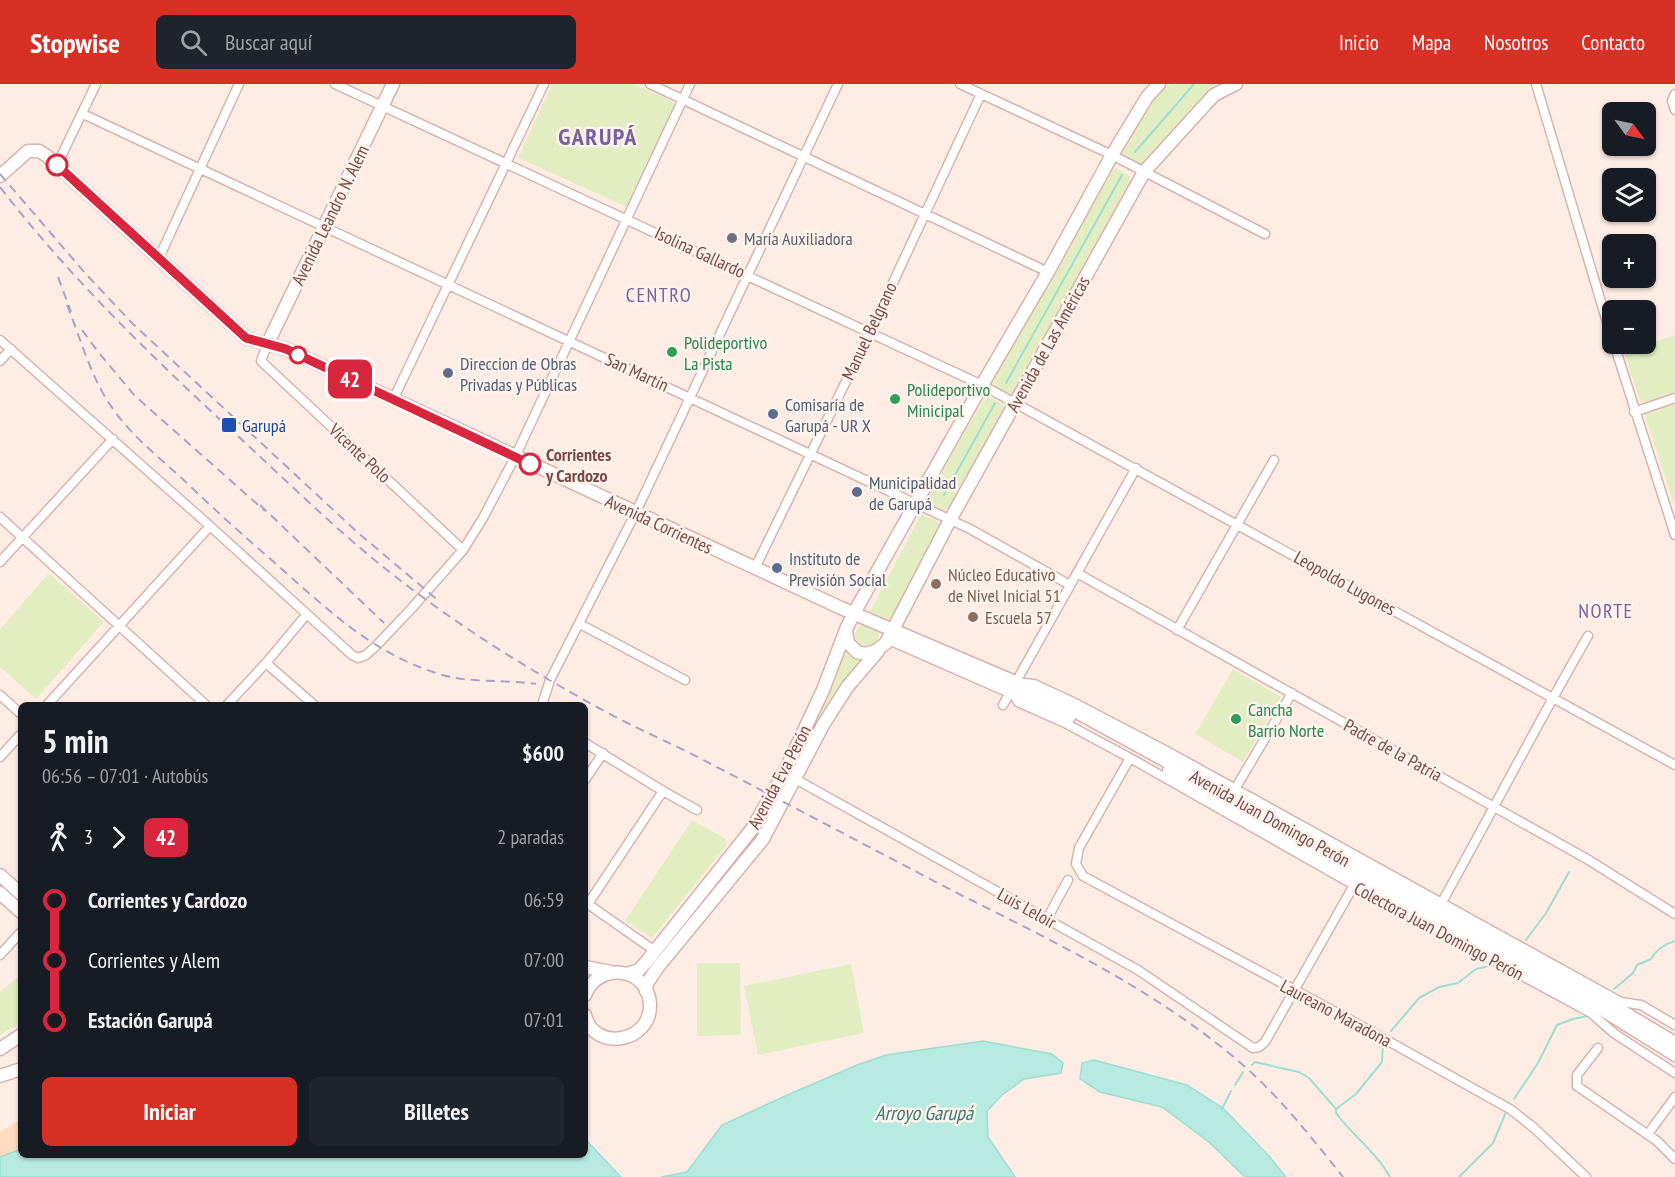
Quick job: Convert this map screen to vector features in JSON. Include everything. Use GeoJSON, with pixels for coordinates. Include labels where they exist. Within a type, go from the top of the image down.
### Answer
{"type":"FeatureCollection","features":[{"type":"Feature","properties":{"kind":"main road","name":"Avenida Leandro N. Alem"},"geometry":{"type":"LineString","coordinates":[[267,345],[393,84]]}},
{"type":"Feature","properties":{"kind":"main road","name":"Avenida de Las Américas"},"geometry":{"type":"LineString","coordinates":[[855,613],[1112,155],[1147,97],[1159,84]]}},
{"type":"Feature","properties":{"kind":"main road","name":"Avenida de Las Américas"},"geometry":{"type":"LineString","coordinates":[[890,634],[950,520],[1144,172],[1214,95],[1236,84]]}},
{"type":"Feature","properties":{"kind":"main road"},"geometry":{"type":"LineString","coordinates":[[0,176],[28,151],[39,151],[238,332],[246,338],[267,345]]}},
{"type":"Feature","properties":{"kind":"main road","name":"Avenida Corrientes"},"geometry":{"type":"LineString","coordinates":[[267,345],[286,349],[635,514],[855,613]]}},
{"type":"Feature","properties":{"kind":"main road","name":"Avenida Eva Perón"},"geometry":{"type":"LineString","coordinates":[[646,991],[647,983],[657,967],[763,839],[855,613]]}},
{"type":"Feature","properties":{"kind":"main road","name":"Avenida Juan Domingo Perón"},"geometry":{"type":"LineString","coordinates":[[855,613],[890,634],[1138,744],[1363,870],[1604,1000],[1675,1043]]}},
{"type":"Feature","properties":{"kind":"main road"},"geometry":{"type":"LineString","coordinates":[[846,631],[848,643],[857,652],[862,654],[879,650]]}},
{"type":"Feature","properties":{"kind":"main road","name":"Avenida Eva Perón"},"geometry":{"type":"LineString","coordinates":[[588,990],[597,978],[639,970],[743,842],[848,686],[890,634]]}},
{"type":"Feature","properties":{"kind":"main road","name":"Avenida Juan Domingo Perón"},"geometry":{"type":"LineString","coordinates":[[1013,687],[1134,751],[1326,859],[1580,997],[1675,1055]]}},
{"type":"Feature","properties":{"kind":"main road"},"geometry":{"type":"LineString","coordinates":[[0,875],[18,891]]}},
{"type":"Feature","properties":{"kind":"main road"},"geometry":{"type":"LineString","coordinates":[[0,892],[18,909]]}},
{"type":"Feature","properties":{"kind":"main road"},"geometry":{"type":"LineString","coordinates":[[588,968],[636,978],[646,991],[650,1012],[639,1031],[629,1037],[619,1039],[600,1035],[588,1021]]}},
{"type":"Feature","properties":{"kind":"main road"},"geometry":{"type":"LineString","coordinates":[[0,1049],[18,1037]]}},
{"type":"Feature","properties":{"kind":"main road"},"geometry":{"type":"LineString","coordinates":[[0,1076],[18,1070]]}},
{"type":"Feature","properties":{"kind":"street"},"geometry":{"type":"LineString","coordinates":[[57,165],[96,84]]}},
{"type":"Feature","properties":{"kind":"street"},"geometry":{"type":"LineString","coordinates":[[158,260],[239,84]]}},
{"type":"Feature","properties":{"kind":"street","name":"Isolina Gallardo"},"geometry":{"type":"LineString","coordinates":[[335,84],[870,332],[1015,402]]}},
{"type":"Feature","properties":{"kind":"street"},"geometry":{"type":"LineString","coordinates":[[393,400],[544,84]]}},
{"type":"Feature","properties":{"kind":"street"},"geometry":{"type":"LineString","coordinates":[[650,84],[1048,272]]}},
{"type":"Feature","properties":{"kind":"street"},"geometry":{"type":"LineString","coordinates":[[0,340],[358,658],[366,655],[376,646],[464,550],[483,518],[515,457],[690,84]]}},
{"type":"Feature","properties":{"kind":"street"},"geometry":{"type":"LineString","coordinates":[[543,702],[550,680],[635,514],[838,84]]}},
{"type":"Feature","properties":{"kind":"street"},"geometry":{"type":"LineString","coordinates":[[960,84],[1112,155],[1265,234]]}},
{"type":"Feature","properties":{"kind":"street"},"geometry":{"type":"LineString","coordinates":[[1536,84],[1602,305]]}},
{"type":"Feature","properties":{"kind":"street","name":"Manuel Belgrano"},"geometry":{"type":"LineString","coordinates":[[755,568],[870,332],[923,213],[981,94]]}},
{"type":"Feature","properties":{"kind":"street"},"geometry":{"type":"LineString","coordinates":[[1675,94],[1672,101],[1675,110]]}},
{"type":"Feature","properties":{"kind":"street","name":"San Martín"},"geometry":{"type":"LineString","coordinates":[[83,114],[950,520]]}},
{"type":"Feature","properties":{"kind":"street","name":"Vicente Polo"},"geometry":{"type":"LineString","coordinates":[[267,345],[261,361],[464,550]]}},
{"type":"Feature","properties":{"kind":"street"},"geometry":{"type":"LineString","coordinates":[[0,361],[11,349]]}},
{"type":"Feature","properties":{"kind":"street"},"geometry":{"type":"LineString","coordinates":[[1617,354],[1634,412],[1671,507],[1675,536]]}},
{"type":"Feature","properties":{"kind":"street"},"geometry":{"type":"LineString","coordinates":[[1634,412],[1675,398]]}},
{"type":"Feature","properties":{"kind":"street","name":"Leopoldo Lugones"},"geometry":{"type":"LineString","coordinates":[[1015,402],[1675,765]]}},
{"type":"Feature","properties":{"kind":"street"},"geometry":{"type":"LineString","coordinates":[[0,562],[113,439]]}},
{"type":"Feature","properties":{"kind":"street"},"geometry":{"type":"LineString","coordinates":[[1177,630],[1274,460]]}},
{"type":"Feature","properties":{"kind":"street"},"geometry":{"type":"LineString","coordinates":[[1003,705],[1136,468]]}},
{"type":"Feature","properties":{"kind":"street"},"geometry":{"type":"LineString","coordinates":[[0,517],[203,702]]}},
{"type":"Feature","properties":{"kind":"street"},"geometry":{"type":"LineString","coordinates":[[950,520],[1070,585]]}},
{"type":"Feature","properties":{"kind":"street"},"geometry":{"type":"LineString","coordinates":[[50,702],[210,526]]}},
{"type":"Feature","properties":{"kind":"street","name":"Padre de la Patria"},"geometry":{"type":"LineString","coordinates":[[1077,573],[1587,859],[1675,914]]}},
{"type":"Feature","properties":{"kind":"street"},"geometry":{"type":"LineString","coordinates":[[230,702],[307,614]]}},
{"type":"Feature","properties":{"kind":"street"},"geometry":{"type":"LineString","coordinates":[[580,624],[685,680]]}},
{"type":"Feature","properties":{"kind":"street"},"geometry":{"type":"LineString","coordinates":[[1442,902],[1588,636]]}},
{"type":"Feature","properties":{"kind":"street"},"geometry":{"type":"LineString","coordinates":[[266,663],[311,702]]}},
{"type":"Feature","properties":{"kind":"street","name":"Colectora Juan Domingo Perón"},"geometry":{"type":"LineString","coordinates":[[1675,1025],[1641,1005],[1621,1002],[1077,704],[1034,684],[1013,687],[1018,702],[1065,723],[1130,758],[1354,885],[1591,1013],[1615,1034],[1675,1073]]}},
{"type":"Feature","properties":{"kind":"street"},"geometry":{"type":"LineString","coordinates":[[1235,789],[1292,693]]}},
{"type":"Feature","properties":{"kind":"street"},"geometry":{"type":"LineString","coordinates":[[0,695],[18,711]]}},
{"type":"Feature","properties":{"kind":"street"},"geometry":{"type":"LineString","coordinates":[[0,757],[18,737]]}},
{"type":"Feature","properties":{"kind":"street"},"geometry":{"type":"LineString","coordinates":[[588,745],[697,810]]}},
{"type":"Feature","properties":{"kind":"street"},"geometry":{"type":"LineString","coordinates":[[588,776],[603,753]]}},
{"type":"Feature","properties":{"kind":"street","name":"Laureano Maradona"},"geometry":{"type":"LineString","coordinates":[[1130,758],[1079,848],[1076,864],[1083,876],[1355,1022],[1510,1109],[1533,1127],[1586,1177]]}},
{"type":"Feature","properties":{"kind":"street","name":"Luis Leloir"},"geometry":{"type":"LineString","coordinates":[[789,775],[1138,970],[1253,1048],[1265,1042],[1294,991]]}},
{"type":"Feature","properties":{"kind":"street"},"geometry":{"type":"LineString","coordinates":[[588,902],[663,791]]}},
{"type":"Feature","properties":{"kind":"street"},"geometry":{"type":"LineString","coordinates":[[1047,919],[1068,880]]}},
{"type":"Feature","properties":{"kind":"street"},"geometry":{"type":"LineString","coordinates":[[1294,991],[1354,885]]}},
{"type":"Feature","properties":{"kind":"street"},"geometry":{"type":"LineString","coordinates":[[588,904],[655,951]]}},
{"type":"Feature","properties":{"kind":"street"},"geometry":{"type":"LineString","coordinates":[[0,955],[18,935]]}},
{"type":"Feature","properties":{"kind":"street"},"geometry":{"type":"LineString","coordinates":[[1598,1048],[1576,1076],[1577,1086],[1648,1134],[1675,1159]]}},
{"type":"Feature","properties":{"kind":"street"},"geometry":{"type":"LineString","coordinates":[[1648,1134],[1675,1097]]}},
{"type":"Feature","properties":{"kind":"green space"},"geometry":{"type":"Polygon","coordinates":[[[552,84],[635,84],[675,103],[627,207],[518,158],[552,84]]]}},
{"type":"Feature","properties":{"kind":"green space"},"geometry":{"type":"Polygon","coordinates":[[[1171,84],[1216,84],[1146,165],[1138,167],[1122,156],[1121,150],[1156,92],[1171,84]]]}},
{"type":"Feature","properties":{"kind":"green space"},"geometry":{"type":"Polygon","coordinates":[[[1116,167],[1130,177],[1132,184],[1016,390],[1008,396],[993,390],[992,380],[1107,174],[1116,167]]]}},
{"type":"Feature","properties":{"kind":"green space"},"geometry":{"type":"Polygon","coordinates":[[[1675,335],[1675,507],[1625,354],[1656,354],[1656,341],[1675,335]]]}},
{"type":"Feature","properties":{"kind":"green space"},"geometry":{"type":"Polygon","coordinates":[[[990,397],[1004,405],[1006,412],[949,509],[942,511],[929,504],[927,498],[982,402],[990,397]]]}},
{"type":"Feature","properties":{"kind":"green space"},"geometry":{"type":"Polygon","coordinates":[[[921,514],[941,523],[891,622],[870,612],[921,514]]]}},
{"type":"Feature","properties":{"kind":"green space"},"geometry":{"type":"Polygon","coordinates":[[[49,573],[104,622],[36,699],[0,667],[0,629],[49,573]]]}},
{"type":"Feature","properties":{"kind":"green space"},"geometry":{"type":"Polygon","coordinates":[[[867,624],[872,625],[878,631],[878,641],[872,647],[867,648],[862,647],[856,641],[855,636],[856,631],[862,625],[867,624]]]}},
{"type":"Feature","properties":{"kind":"green space"},"geometry":{"type":"Polygon","coordinates":[[[847,648],[865,658],[801,758],[798,758],[797,756],[847,648]]]}},
{"type":"Feature","properties":{"kind":"green space","name":"Cancha Barrio Norte"},"geometry":{"type":"Polygon","coordinates":[[[1233,669],[1281,697],[1243,762],[1195,734],[1233,669]]]}},
{"type":"Feature","properties":{"kind":"green space"},"geometry":{"type":"Polygon","coordinates":[[[692,820],[726,839],[726,846],[652,938],[625,921],[692,820]]]}},
{"type":"Feature","properties":{"kind":"green space"},"geometry":{"type":"Polygon","coordinates":[[[697,963],[740,963],[741,1035],[697,1036],[697,963]]]}},
{"type":"Feature","properties":{"kind":"green space"},"geometry":{"type":"Polygon","coordinates":[[[851,964],[864,1033],[758,1055],[744,986],[851,964]]]}},
{"type":"Feature","properties":{"kind":"green space"},"geometry":{"type":"Polygon","coordinates":[[[18,977],[18,1025],[0,1035],[0,992],[18,977]]]}},
{"type":"Feature","properties":{"kind":"sand"},"geometry":{"type":"Polygon","coordinates":[[[18,1121],[18,1150],[0,1157],[0,1132],[18,1121]]]}},
{"type":"Feature","properties":{"kind":"water","name":"Arroyo Garupá"},"geometry":{"type":"Polygon","coordinates":[[[983,1041],[1052,1054],[1063,1063],[1061,1073],[1024,1079],[1002,1095],[987,1111],[988,1137],[1015,1177],[661,1177],[687,1172],[722,1125],[857,1065],[886,1055],[983,1041]]]}},
{"type":"Feature","properties":{"kind":"water"},"geometry":{"type":"Polygon","coordinates":[[[1094,1060],[1187,1085],[1223,1108],[1286,1177],[1245,1177],[1210,1143],[1162,1107],[1100,1092],[1080,1079],[1082,1063],[1094,1060]]]}},
{"type":"Feature","properties":{"kind":"water"},"geometry":{"type":"Polygon","coordinates":[[[588,1142],[621,1177],[0,1177],[0,1157],[18,1150],[18,1158],[588,1158],[588,1142]]]}},
{"type":"Feature","properties":{"kind":"waterway"},"geometry":{"type":"LineString","coordinates":[[1135,152],[1194,84]]}},
{"type":"Feature","properties":{"kind":"waterway"},"geometry":{"type":"LineString","coordinates":[[1006,383],[1122,175]]}},
{"type":"Feature","properties":{"kind":"waterway"},"geometry":{"type":"LineString","coordinates":[[944,495],[995,403]]}},
{"type":"Feature","properties":{"kind":"waterway"},"geometry":{"type":"LineString","coordinates":[[1526,940],[1546,913],[1569,872]]}},
{"type":"Feature","properties":{"kind":"waterway"},"geometry":{"type":"LineString","coordinates":[[1614,989],[1633,973],[1637,965],[1651,959],[1661,948],[1675,941]]}},
{"type":"Feature","properties":{"kind":"waterway"},"geometry":{"type":"LineString","coordinates":[[1391,1031],[1419,998],[1439,987],[1458,983],[1476,969],[1494,965]]}},
{"type":"Feature","properties":{"kind":"waterway"},"geometry":{"type":"LineString","coordinates":[[1514,1099],[1538,1063],[1557,1025],[1588,1016]]}},
{"type":"Feature","properties":{"kind":"waterway"},"geometry":{"type":"LineString","coordinates":[[1252,1065],[1255,1062],[1299,1072],[1309,1078],[1336,1109],[1356,1094],[1382,1062],[1383,1042]]}},
{"type":"Feature","properties":{"kind":"waterway"},"geometry":{"type":"LineString","coordinates":[[1235,1085],[1243,1072]]}},
{"type":"Feature","properties":{"kind":"waterway"},"geometry":{"type":"LineString","coordinates":[[1222,1109],[1231,1091]]}},
{"type":"Feature","properties":{"kind":"waterway"},"geometry":{"type":"LineString","coordinates":[[1336,1110],[1342,1121],[1378,1160],[1390,1177]]}},
{"type":"Feature","properties":{"kind":"waterway"},"geometry":{"type":"LineString","coordinates":[[1459,1177],[1493,1143],[1506,1112]]}},
{"type":"Feature","properties":{"kind":"railway"},"geometry":{"type":"LineString","coordinates":[[0,174],[85,273],[132,323],[356,531],[440,602]]}},
{"type":"Feature","properties":{"kind":"railway"},"geometry":{"type":"LineString","coordinates":[[0,187],[55,254],[145,348],[329,520],[415,592],[504,653],[597,707],[1036,933],[1151,997],[1222,1047],[1254,1075],[1289,1112],[1343,1177]]}},
{"type":"Feature","properties":{"kind":"railway"},"geometry":{"type":"LineString","coordinates":[[58,277],[71,312]]}},
{"type":"Feature","properties":{"kind":"railway"},"geometry":{"type":"LineString","coordinates":[[67,305],[98,385],[121,420],[139,440],[224,518],[336,616],[391,654],[433,672],[471,680],[536,684]]}},
{"type":"Feature","properties":{"kind":"railway"},"geometry":{"type":"LineString","coordinates":[[82,330],[135,396],[265,511]]}},
{"type":"Feature","properties":{"kind":"railway"},"geometry":{"type":"LineString","coordinates":[[260,505],[384,623]]}},
{"type":"Feature","properties":{"kind":"bus line","name":"42"},"geometry":{"type":"LineString","coordinates":[[57,165],[158,260],[246,338],[286,349],[530,464]]}},
{"type":"Feature","properties":{"kind":"place","name":"María Auxiliadora"},"geometry":{"type":"Point","coordinates":[732,238]}},
{"type":"Feature","properties":{"kind":"place","name":"Polideportivo La Pista"},"geometry":{"type":"Point","coordinates":[672,352]}},
{"type":"Feature","properties":{"kind":"place","name":"Direccion de Obras Privadas y Públicas"},"geometry":{"type":"Point","coordinates":[448,373]}},
{"type":"Feature","properties":{"kind":"place","name":"Polideportivo Minicipal"},"geometry":{"type":"Point","coordinates":[895,399]}},
{"type":"Feature","properties":{"kind":"place","name":"Comisaría de Garupá - UR X"},"geometry":{"type":"Point","coordinates":[773,414]}},
{"type":"Feature","properties":{"kind":"place","name":"Garupá"},"geometry":{"type":"Point","coordinates":[229,425]}},
{"type":"Feature","properties":{"kind":"place","name":"Corrientes y Cardozo"},"geometry":{"type":"Point","coordinates":[530,464]}},
{"type":"Feature","properties":{"kind":"place","name":"Municipalidad de Garupá"},"geometry":{"type":"Point","coordinates":[857,492]}},
{"type":"Feature","properties":{"kind":"place","name":"Instituto de Previsión Social"},"geometry":{"type":"Point","coordinates":[777,568]}},
{"type":"Feature","properties":{"kind":"place","name":"Núcleo Educativo de Nivel Inicial 51"},"geometry":{"type":"Point","coordinates":[936,584]}},
{"type":"Feature","properties":{"kind":"place","name":"Escuela 57"},"geometry":{"type":"Point","coordinates":[973,617]}},
{"type":"Feature","properties":{"kind":"place","name":"Cancha Barrio Norte"},"geometry":{"type":"Point","coordinates":[1236,719]}},
{"type":"Feature","properties":{"kind":"district","name":"GARUPÁ"},"geometry":{"type":"Point","coordinates":[598,136]}},
{"type":"Feature","properties":{"kind":"district","name":"CENTRO"},"geometry":{"type":"Point","coordinates":[659,295]}},
{"type":"Feature","properties":{"kind":"district","name":"NORTE"},"geometry":{"type":"Point","coordinates":[1606,611]}}]}
